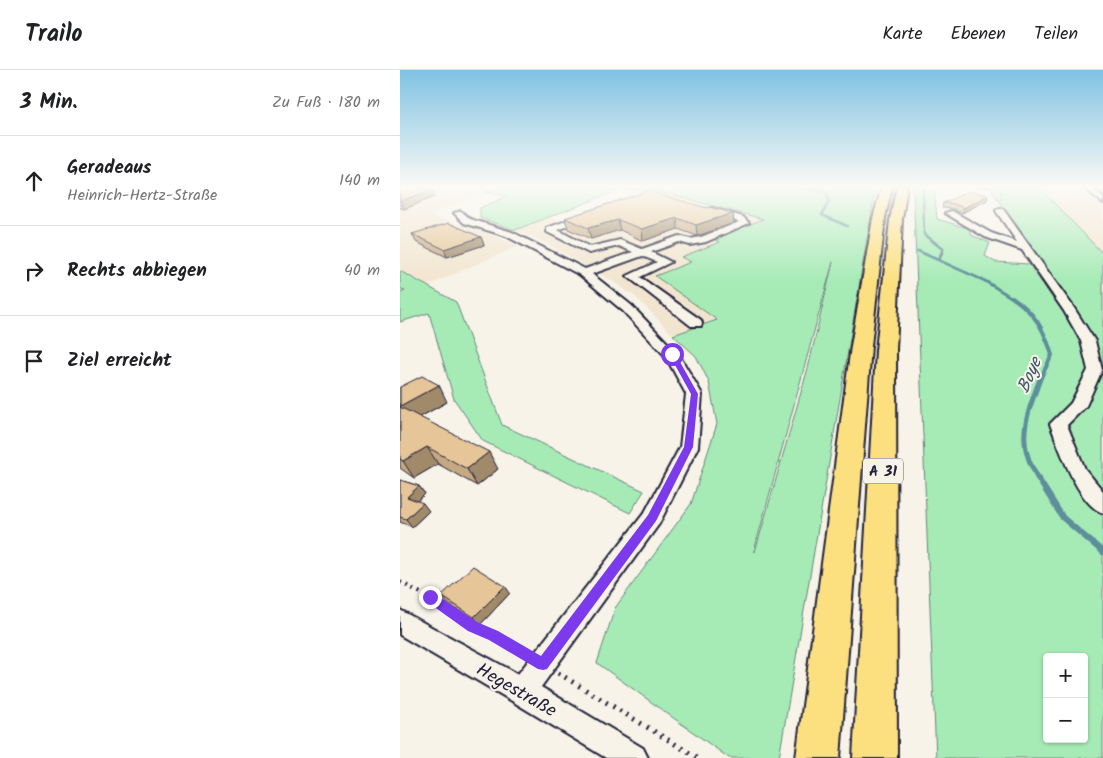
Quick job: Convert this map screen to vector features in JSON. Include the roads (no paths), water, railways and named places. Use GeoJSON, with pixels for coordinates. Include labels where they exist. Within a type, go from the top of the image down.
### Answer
{"type":"FeatureCollection","features":[{"type":"Feature","properties":{"kind":"highway","name":"A 31"},"geometry":{"type":"LineString","coordinates":[[818,758],[860,346],[879,218]]}},
{"type":"Feature","properties":{"kind":"highway","name":"A 31"},"geometry":{"type":"LineString","coordinates":[[875,758],[886,350],[896,218]]}},
{"type":"Feature","properties":{"kind":"street"},"geometry":{"type":"LineString","coordinates":[[464,218],[467,221],[509,234],[584,273],[627,308],[672,354],[694,394],[689,447],[652,518],[522,691]]}},
{"type":"Feature","properties":{"kind":"street"},"geometry":{"type":"LineString","coordinates":[[582,218],[550,230],[589,250],[620,243],[666,262],[632,276],[696,323]]}},
{"type":"Feature","properties":{"kind":"street"},"geometry":{"type":"LineString","coordinates":[[584,273],[679,239],[695,242],[745,223],[734,218]]}},
{"type":"Feature","properties":{"kind":"street"},"geometry":{"type":"LineString","coordinates":[[958,218],[988,235],[1026,248]]}},
{"type":"Feature","properties":{"kind":"street"},"geometry":{"type":"LineString","coordinates":[[1005,218],[1070,311],[1088,341],[1095,370],[1078,406],[1058,424],[1078,472],[1103,506]]}},
{"type":"Feature","properties":{"kind":"street","name":"Hegestraße"},"geometry":{"type":"LineString","coordinates":[[400,622],[522,691],[633,758]]}},
{"type":"Feature","properties":{"kind":"waterway","name":"Boye"},"geometry":{"type":"LineString","coordinates":[[829,218],[847,226]]}},
{"type":"Feature","properties":{"kind":"waterway"},"geometry":{"type":"LineString","coordinates":[[924,218],[925,235]]}},
{"type":"Feature","properties":{"kind":"waterway"},"geometry":{"type":"LineString","coordinates":[[925,235],[943,249],[939,260]]}},
{"type":"Feature","properties":{"kind":"waterway","name":"Boye"},"geometry":{"type":"LineString","coordinates":[[918,251],[985,281],[1014,299]]}},
{"type":"Feature","properties":{"kind":"waterway","name":"Boye"},"geometry":{"type":"LineString","coordinates":[[1012,297],[1027,309],[1038,322],[1049,346],[1052,355],[1041,377]]}},
{"type":"Feature","properties":{"kind":"waterway","name":"Boye"},"geometry":{"type":"LineString","coordinates":[[1037,476],[1030,463],[1025,438],[1028,414],[1041,376]]}},
{"type":"Feature","properties":{"kind":"waterway","name":"Boye"},"geometry":{"type":"LineString","coordinates":[[1036,475],[1063,518],[1103,552]]}}]}
